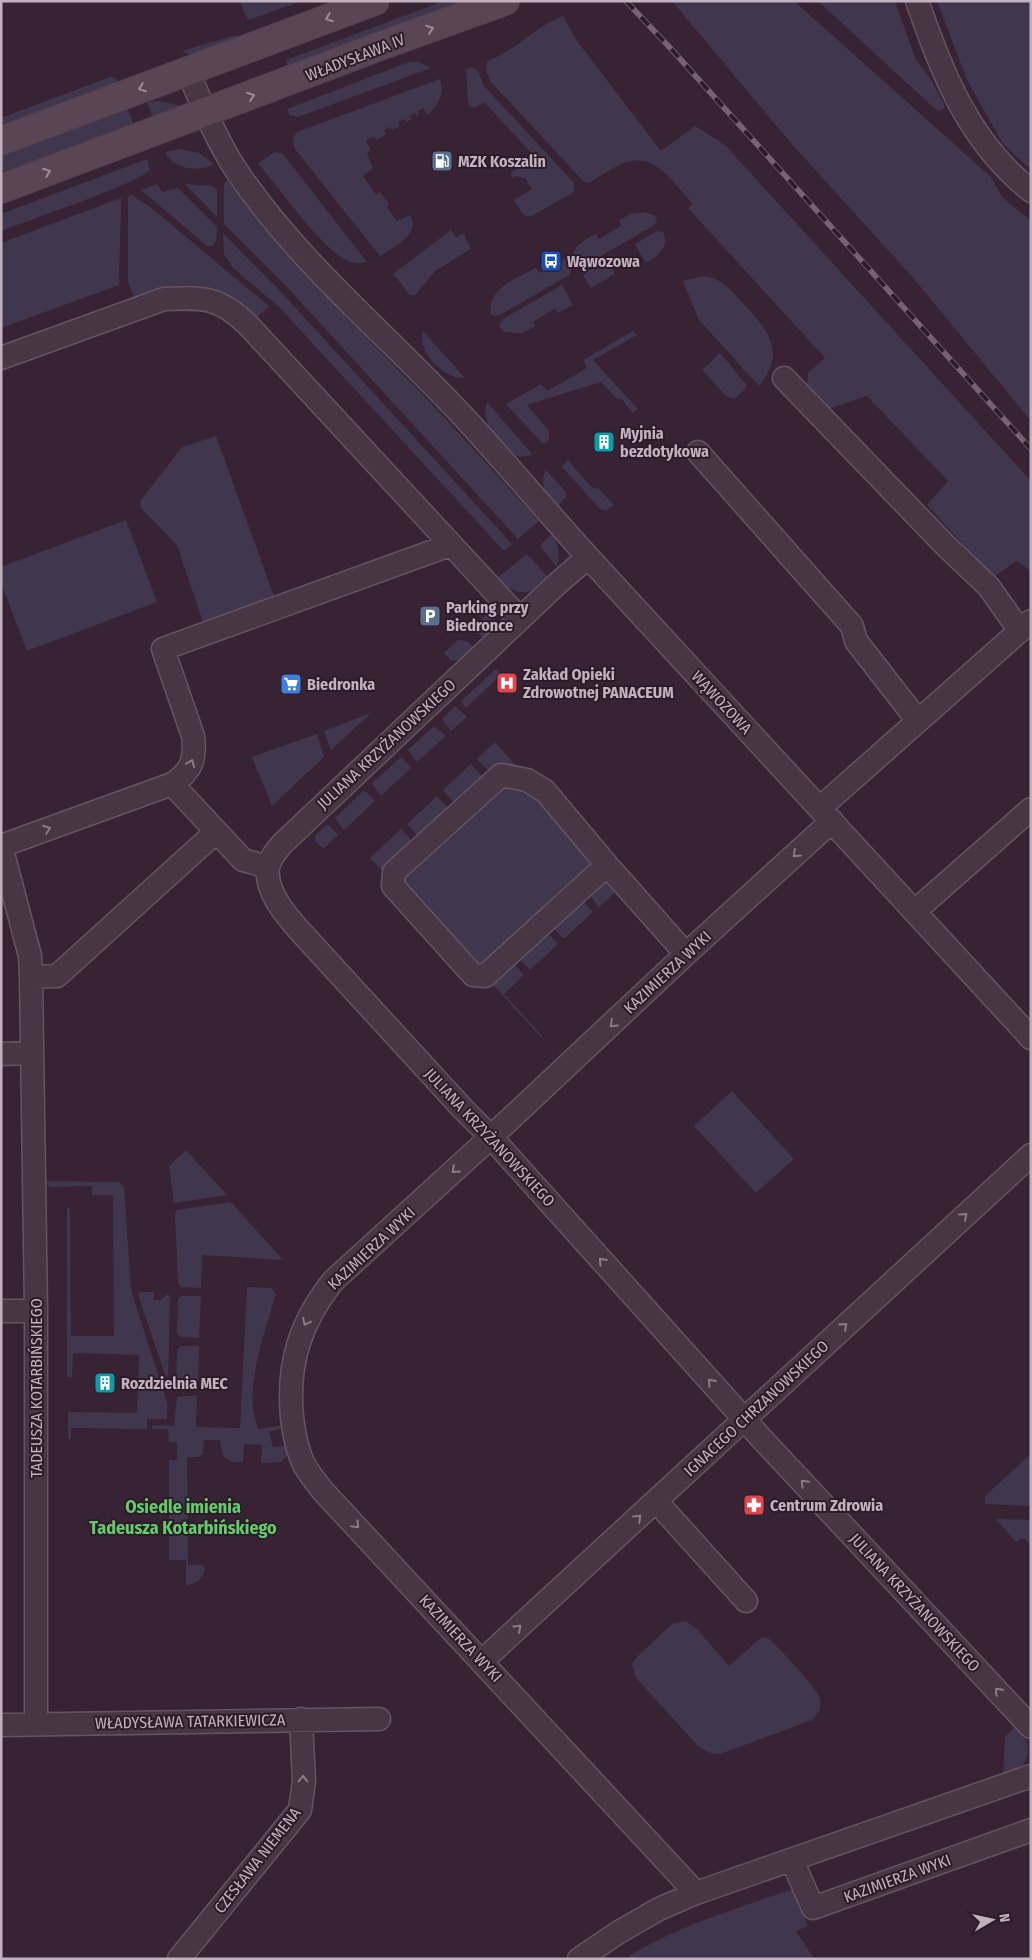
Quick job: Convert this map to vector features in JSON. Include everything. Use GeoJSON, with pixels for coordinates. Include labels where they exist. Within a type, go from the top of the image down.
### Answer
{"type":"FeatureCollection","features":[{"type":"Feature","properties":{"kind":"main road"},"geometry":{"type":"LineString","coordinates":[[1,141],[375,1]]}},
{"type":"Feature","properties":{"kind":"main road","name":"WŁADYSŁAWA IV"},"geometry":{"type":"LineString","coordinates":[[1,189],[505,1]]}},
{"type":"Feature","properties":{"kind":"street"},"geometry":{"type":"LineString","coordinates":[[917,1],[936,56],[959,107],[983,142],[1015,178],[1031,191]]}},
{"type":"Feature","properties":{"kind":"street"},"geometry":{"type":"LineString","coordinates":[[188,71],[205,113]]}},
{"type":"Feature","properties":{"kind":"street","name":"WĄWOZOWA"},"geometry":{"type":"LineString","coordinates":[[205,113],[235,169],[277,224],[344,299],[454,407],[588,557],[1031,1038]]}},
{"type":"Feature","properties":{"kind":"street"},"geometry":{"type":"LineString","coordinates":[[1,358],[164,299],[190,298],[215,300],[234,311],[249,326],[520,619]]}},
{"type":"Feature","properties":{"kind":"street"},"geometry":{"type":"LineString","coordinates":[[784,378],[1026,626]]}},
{"type":"Feature","properties":{"kind":"street"},"geometry":{"type":"LineString","coordinates":[[698,452],[852,626],[856,641],[918,721]]}},
{"type":"Feature","properties":{"kind":"street"},"geometry":{"type":"LineString","coordinates":[[1,846],[172,784],[183,777],[190,767],[195,750],[193,736],[163,649],[450,545]]}},
{"type":"Feature","properties":{"kind":"street","name":"JULIANA KRZYŻANOWSKIEGO"},"geometry":{"type":"LineString","coordinates":[[588,557],[303,822],[282,844],[268,867],[269,881],[273,893],[290,920],[450,1095],[491,1137],[744,1418],[1031,1727]]}},
{"type":"Feature","properties":{"kind":"street","name":"KAZIMIERZA WYKI"},"geometry":{"type":"LineString","coordinates":[[696,1893],[322,1490],[306,1467],[295,1442],[291,1392],[296,1347],[305,1324],[317,1302],[332,1281],[491,1137],[686,954],[918,721],[1026,626]]}},
{"type":"Feature","properties":{"kind":"street"},"geometry":{"type":"LineString","coordinates":[[607,865],[485,976],[473,975],[393,886],[394,872],[501,775],[527,780],[545,791],[607,865],[686,954]]}},
{"type":"Feature","properties":{"kind":"street"},"geometry":{"type":"LineString","coordinates":[[172,784],[243,860],[268,867]]}},
{"type":"Feature","properties":{"kind":"street"},"geometry":{"type":"LineString","coordinates":[[915,911],[1031,809]]}},
{"type":"Feature","properties":{"kind":"street"},"geometry":{"type":"LineString","coordinates":[[31,977],[57,976],[216,832]]}},
{"type":"Feature","properties":{"kind":"street","name":"TADEUSZA KOTARBIŃSKIEGO"},"geometry":{"type":"LineString","coordinates":[[1,846],[30,956],[31,977],[36,1310],[36,1723]]}},
{"type":"Feature","properties":{"kind":"street"},"geometry":{"type":"LineString","coordinates":[[1,1054],[32,1053]]}},
{"type":"Feature","properties":{"kind":"street","name":"IGNACEGO CHRZANOWSKIEGO"},"geometry":{"type":"LineString","coordinates":[[482,1661],[1031,1156]]}},
{"type":"Feature","properties":{"kind":"street"},"geometry":{"type":"LineString","coordinates":[[1,1310],[36,1310]]}},
{"type":"Feature","properties":{"kind":"street"},"geometry":{"type":"LineString","coordinates":[[656,1501],[746,1601]]}},
{"type":"Feature","properties":{"kind":"street","name":"WŁADYSŁAWA TATARKIEWICZA"},"geometry":{"type":"LineString","coordinates":[[1,1724],[302,1719],[379,1720]]}},
{"type":"Feature","properties":{"kind":"street","name":"CZESŁAWA NIEMENA"},"geometry":{"type":"LineString","coordinates":[[179,1959],[300,1810],[304,1781],[302,1719]]}},
{"type":"Feature","properties":{"kind":"street"},"geometry":{"type":"LineString","coordinates":[[579,1959],[643,1918],[696,1893],[1031,1776]]}},
{"type":"Feature","properties":{"kind":"street","name":"KAZIMIERZA WYKI"},"geometry":{"type":"LineString","coordinates":[[792,1860],[813,1908],[1031,1830]]}},
{"type":"Feature","properties":{"kind":"shaded area"},"geometry":{"type":"Polygon","coordinates":[[[245,1],[302,1],[248,20],[240,3],[245,1]]]}},
{"type":"Feature","properties":{"kind":"shaded area"},"geometry":{"type":"Polygon","coordinates":[[[444,1],[473,1],[289,70],[286,60],[444,1]]]}},
{"type":"Feature","properties":{"kind":"shaded area"},"geometry":{"type":"Polygon","coordinates":[[[672,1],[794,1],[990,176],[1003,198],[1031,221],[1031,421],[915,280],[790,142],[672,1]]]}},
{"type":"Feature","properties":{"kind":"shaded area"},"geometry":{"type":"Polygon","coordinates":[[[818,1],[895,1],[915,58],[932,81],[944,104],[944,108],[939,111],[934,108],[818,1]]]}},
{"type":"Feature","properties":{"kind":"shaded area"},"geometry":{"type":"Polygon","coordinates":[[[937,1],[1031,1],[1031,170],[1003,144],[967,80],[937,1]]]}},
{"type":"Feature","properties":{"kind":"shaded area"},"geometry":{"type":"Polygon","coordinates":[[[563,16],[577,41],[661,151],[695,126],[725,145],[1031,481],[1031,571],[1017,561],[993,577],[927,505],[948,481],[867,396],[828,409],[807,389],[808,373],[825,358],[688,208],[693,204],[664,172],[656,166],[638,160],[617,166],[589,183],[584,182],[490,81],[486,69],[487,61],[507,52],[543,26],[563,16]]]}},
{"type":"Feature","properties":{"kind":"shaded area"},"geometry":{"type":"Polygon","coordinates":[[[236,35],[239,38],[203,54],[189,54],[182,51],[236,35]]]}},
{"type":"Feature","properties":{"kind":"shaded area"},"geometry":{"type":"Polygon","coordinates":[[[409,62],[419,62],[431,68],[298,117],[290,115],[287,109],[409,62]]]}},
{"type":"Feature","properties":{"kind":"shaded area"},"geometry":{"type":"Polygon","coordinates":[[[472,67],[478,71],[484,86],[574,183],[572,193],[532,216],[522,213],[514,200],[532,189],[525,178],[515,176],[512,179],[511,174],[534,156],[484,102],[475,108],[470,106],[466,69],[472,67]]]}},
{"type":"Feature","properties":{"kind":"shaded area"},"geometry":{"type":"Polygon","coordinates":[[[110,77],[116,78],[119,86],[1,128],[1,118],[110,77]]]}},
{"type":"Feature","properties":{"kind":"shaded area"},"geometry":{"type":"Polygon","coordinates":[[[440,79],[442,90],[440,99],[428,115],[423,108],[418,111],[419,114],[417,116],[415,113],[409,116],[411,119],[406,122],[404,119],[398,122],[400,126],[392,130],[390,127],[384,130],[386,134],[377,140],[374,136],[366,141],[371,150],[367,153],[373,168],[363,176],[376,195],[380,192],[389,204],[387,207],[397,221],[410,215],[413,222],[409,234],[380,256],[295,149],[293,144],[294,138],[297,132],[440,79]]]}},
{"type":"Feature","properties":{"kind":"shaded area"},"geometry":{"type":"Polygon","coordinates":[[[159,101],[178,105],[180,108],[153,119],[147,102],[159,101]]]}},
{"type":"Feature","properties":{"kind":"shaded area"},"geometry":{"type":"Polygon","coordinates":[[[127,107],[134,126],[1,176],[1,154],[127,107]]]}},
{"type":"Feature","properties":{"kind":"shaded area"},"geometry":{"type":"Polygon","coordinates":[[[179,149],[199,153],[214,164],[194,169],[180,166],[168,158],[165,152],[179,149]]]}},
{"type":"Feature","properties":{"kind":"shaded area"},"geometry":{"type":"Polygon","coordinates":[[[275,152],[283,154],[367,262],[355,263],[344,259],[334,252],[303,219],[258,163],[275,152]]]}},
{"type":"Feature","properties":{"kind":"shaded area"},"geometry":{"type":"Polygon","coordinates":[[[147,159],[150,169],[128,183],[1,231],[1,214],[147,159]]]}},
{"type":"Feature","properties":{"kind":"shaded area"},"geometry":{"type":"Polygon","coordinates":[[[227,179],[295,262],[343,314],[434,406],[539,521],[518,539],[287,287],[224,224],[224,185],[227,179]]]}},
{"type":"Feature","properties":{"kind":"shaded area"},"geometry":{"type":"Polygon","coordinates":[[[157,184],[162,192],[178,188],[217,227],[216,241],[213,246],[207,246],[141,190],[157,184]]]}},
{"type":"Feature","properties":{"kind":"shaded area"},"geometry":{"type":"Polygon","coordinates":[[[185,184],[212,186],[217,189],[217,217],[185,184]]]}},
{"type":"Feature","properties":{"kind":"shaded area"},"geometry":{"type":"Polygon","coordinates":[[[131,195],[148,205],[269,306],[255,319],[207,290],[184,285],[158,289],[134,298],[128,282],[128,196],[131,195]]]}},
{"type":"Feature","properties":{"kind":"shaded area"},"geometry":{"type":"Polygon","coordinates":[[[121,198],[119,285],[1,328],[1,243],[121,198]]]}},
{"type":"Feature","properties":{"kind":"shaded area"},"geometry":{"type":"Polygon","coordinates":[[[646,212],[655,216],[657,222],[653,226],[585,265],[580,266],[575,261],[574,251],[581,243],[596,234],[599,239],[621,226],[619,220],[631,214],[646,212]]]}},
{"type":"Feature","properties":{"kind":"shaded area"},"geometry":{"type":"Polygon","coordinates":[[[451,230],[456,238],[463,233],[471,249],[435,271],[415,295],[410,295],[393,274],[451,230]]]}},
{"type":"Feature","properties":{"kind":"shaded area"},"geometry":{"type":"Polygon","coordinates":[[[657,231],[663,232],[665,237],[664,246],[659,254],[646,263],[635,244],[657,231]]]}},
{"type":"Feature","properties":{"kind":"shaded area"},"geometry":{"type":"Polygon","coordinates":[[[223,233],[281,292],[512,544],[504,551],[279,307],[232,267],[224,254],[223,233]]]}},
{"type":"Feature","properties":{"kind":"shaded area"},"geometry":{"type":"Polygon","coordinates":[[[565,258],[571,270],[569,275],[502,314],[491,315],[493,298],[504,285],[536,268],[539,273],[565,258]]]}},
{"type":"Feature","properties":{"kind":"shaded area"},"geometry":{"type":"Polygon","coordinates":[[[608,260],[615,274],[591,288],[584,277],[586,272],[608,260]]]}},
{"type":"Feature","properties":{"kind":"shaded area"},"geometry":{"type":"Polygon","coordinates":[[[703,276],[715,279],[730,289],[760,322],[766,332],[773,351],[772,362],[759,386],[699,320],[683,281],[703,276]]]}},
{"type":"Feature","properties":{"kind":"shaded area"},"geometry":{"type":"Polygon","coordinates":[[[562,285],[573,305],[558,313],[555,308],[533,322],[536,326],[522,333],[505,332],[499,326],[503,319],[562,285]]]}},
{"type":"Feature","properties":{"kind":"shaded area"},"geometry":{"type":"Polygon","coordinates":[[[423,331],[465,378],[448,374],[434,363],[424,347],[423,331]]]}},
{"type":"Feature","properties":{"kind":"shaded area"},"geometry":{"type":"Polygon","coordinates":[[[633,331],[637,335],[593,360],[638,409],[633,413],[622,399],[617,399],[601,382],[527,405],[549,431],[549,440],[543,444],[506,404],[541,384],[547,391],[587,368],[583,360],[633,331]]]}},
{"type":"Feature","properties":{"kind":"shaded area"},"geometry":{"type":"Polygon","coordinates":[[[720,353],[746,384],[745,389],[734,399],[726,396],[702,370],[720,353]]]}},
{"type":"Feature","properties":{"kind":"shaded area"},"geometry":{"type":"Polygon","coordinates":[[[487,402],[533,455],[519,457],[510,453],[488,426],[485,411],[487,402]]]}},
{"type":"Feature","properties":{"kind":"shaded area"},"geometry":{"type":"Polygon","coordinates":[[[216,436],[274,596],[204,625],[177,545],[140,507],[141,500],[182,447],[216,436]]]}},
{"type":"Feature","properties":{"kind":"shaded area"},"geometry":{"type":"Polygon","coordinates":[[[568,460],[591,487],[599,489],[614,505],[606,511],[600,509],[562,467],[568,460]]]}},
{"type":"Feature","properties":{"kind":"shaded area"},"geometry":{"type":"Polygon","coordinates":[[[546,470],[566,492],[566,497],[558,506],[547,494],[543,485],[546,470]]]}},
{"type":"Feature","properties":{"kind":"shaded area"},"geometry":{"type":"Polygon","coordinates":[[[126,520],[157,602],[27,651],[1,583],[1,567],[126,520]]]}},
{"type":"Feature","properties":{"kind":"shaded area"},"geometry":{"type":"Polygon","coordinates":[[[552,534],[558,550],[557,567],[541,548],[542,543],[552,534]]]}},
{"type":"Feature","properties":{"kind":"shaded area"},"geometry":{"type":"Polygon","coordinates":[[[526,555],[530,557],[550,580],[529,591],[523,592],[510,589],[497,578],[526,555]]]}},
{"type":"Feature","properties":{"kind":"shaded area"},"geometry":{"type":"Polygon","coordinates":[[[494,608],[494,626],[484,640],[473,627],[494,608]]]}},
{"type":"Feature","properties":{"kind":"shaded area"},"geometry":{"type":"Polygon","coordinates":[[[458,640],[467,641],[473,647],[473,651],[464,659],[452,661],[444,653],[458,640]]]}},
{"type":"Feature","properties":{"kind":"shaded area"},"geometry":{"type":"Polygon","coordinates":[[[496,669],[502,674],[466,708],[461,701],[496,669]]]}},
{"type":"Feature","properties":{"kind":"shaded area"},"geometry":{"type":"Polygon","coordinates":[[[455,706],[467,717],[451,731],[442,719],[455,706]]]}},
{"type":"Feature","properties":{"kind":"shaded area"},"geometry":{"type":"Polygon","coordinates":[[[371,713],[331,750],[324,731],[371,713]]]}},
{"type":"Feature","properties":{"kind":"shaded area"},"geometry":{"type":"Polygon","coordinates":[[[434,726],[446,736],[417,762],[408,750],[434,726]]]}},
{"type":"Feature","properties":{"kind":"shaded area"},"geometry":{"type":"Polygon","coordinates":[[[317,734],[324,757],[272,806],[252,757],[317,734]]]}},
{"type":"Feature","properties":{"kind":"shaded area"},"geometry":{"type":"Polygon","coordinates":[[[495,742],[520,770],[489,772],[477,759],[495,742]]]}},
{"type":"Feature","properties":{"kind":"shaded area"},"geometry":{"type":"Polygon","coordinates":[[[400,758],[411,768],[381,796],[372,783],[400,758]]]}},
{"type":"Feature","properties":{"kind":"shaded area"},"geometry":{"type":"Polygon","coordinates":[[[471,764],[483,777],[455,804],[443,790],[471,764]]]}},
{"type":"Feature","properties":{"kind":"shaded area"},"geometry":{"type":"Polygon","coordinates":[[[504,781],[535,790],[599,864],[477,968],[401,883],[402,874],[504,781]]]}},
{"type":"Feature","properties":{"kind":"shaded area"},"geometry":{"type":"Polygon","coordinates":[[[363,791],[367,792],[375,801],[344,830],[335,818],[363,791]]]}},
{"type":"Feature","properties":{"kind":"shaded area"},"geometry":{"type":"Polygon","coordinates":[[[437,796],[449,809],[419,837],[407,824],[437,796]]]}},
{"type":"Feature","properties":{"kind":"shaded area"},"geometry":{"type":"Polygon","coordinates":[[[326,825],[330,826],[338,835],[323,849],[315,840],[315,836],[326,825]]]}},
{"type":"Feature","properties":{"kind":"shaded area"},"geometry":{"type":"Polygon","coordinates":[[[401,829],[413,842],[385,872],[382,871],[370,858],[401,829]]]}},
{"type":"Feature","properties":{"kind":"shaded area"},"geometry":{"type":"Polygon","coordinates":[[[607,876],[617,891],[599,907],[589,892],[607,876]]]}},
{"type":"Feature","properties":{"kind":"shaded area"},"geometry":{"type":"Polygon","coordinates":[[[581,899],[593,912],[564,939],[552,926],[581,899]]]}},
{"type":"Feature","properties":{"kind":"shaded area"},"geometry":{"type":"Polygon","coordinates":[[[546,931],[558,944],[530,970],[518,957],[546,931]]]}},
{"type":"Feature","properties":{"kind":"shaded area"},"geometry":{"type":"Polygon","coordinates":[[[509,964],[515,965],[524,975],[504,994],[541,1037],[494,986],[494,979],[509,964]]]}},
{"type":"Feature","properties":{"kind":"shaded area"},"geometry":{"type":"Polygon","coordinates":[[[732,1091],[794,1159],[756,1193],[694,1126],[732,1091]]]}},
{"type":"Feature","properties":{"kind":"shaded area"},"geometry":{"type":"Polygon","coordinates":[[[186,1150],[227,1195],[174,1203],[169,1166],[186,1150]]]}},
{"type":"Feature","properties":{"kind":"shaded area"},"geometry":{"type":"Polygon","coordinates":[[[45,1181],[119,1182],[124,1187],[131,1290],[167,1403],[167,1419],[147,1419],[147,1429],[71,1428],[71,1439],[68,1439],[68,1412],[137,1413],[139,1355],[73,1353],[72,1377],[67,1377],[67,1207],[70,1209],[71,1336],[114,1336],[113,1195],[92,1195],[92,1186],[50,1187],[45,1181]]]}},
{"type":"Feature","properties":{"kind":"shaded area"},"geometry":{"type":"Polygon","coordinates":[[[231,1202],[283,1260],[202,1255],[201,1288],[182,1287],[178,1283],[175,1213],[177,1210],[231,1202]]]}},
{"type":"Feature","properties":{"kind":"shaded area"},"geometry":{"type":"Polygon","coordinates":[[[247,1287],[272,1288],[276,1294],[256,1367],[252,1396],[253,1410],[258,1429],[285,1425],[284,1428],[269,1432],[273,1447],[287,1446],[288,1455],[281,1462],[261,1463],[262,1445],[244,1444],[243,1462],[232,1462],[223,1456],[220,1440],[204,1440],[203,1454],[198,1457],[187,1457],[188,1565],[202,1565],[205,1568],[199,1580],[186,1585],[186,1560],[169,1560],[169,1460],[177,1460],[177,1442],[169,1442],[168,1429],[152,1429],[152,1425],[174,1426],[177,1397],[197,1395],[196,1427],[240,1428],[247,1287]]]}},
{"type":"Feature","properties":{"kind":"shaded area"},"geometry":{"type":"Polygon","coordinates":[[[140,1292],[154,1292],[154,1300],[160,1300],[168,1294],[170,1297],[168,1375],[166,1377],[138,1295],[140,1292]]]}},
{"type":"Feature","properties":{"kind":"shaded area"},"geometry":{"type":"Polygon","coordinates":[[[201,1296],[199,1338],[181,1337],[177,1334],[178,1301],[179,1297],[201,1296]]]}},
{"type":"Feature","properties":{"kind":"shaded area"},"geometry":{"type":"Polygon","coordinates":[[[181,1346],[199,1346],[198,1387],[180,1387],[176,1382],[177,1350],[181,1346]]]}},
{"type":"Feature","properties":{"kind":"shaded area"},"geometry":{"type":"Polygon","coordinates":[[[1031,1454],[1031,1506],[985,1504],[985,1496],[1031,1454]]]}},
{"type":"Feature","properties":{"kind":"shaded area"},"geometry":{"type":"Polygon","coordinates":[[[996,1519],[1031,1520],[1031,1545],[1025,1539],[1020,1539],[1016,1542],[996,1519]]]}},
{"type":"Feature","properties":{"kind":"shaded area"},"geometry":{"type":"Polygon","coordinates":[[[686,1621],[697,1629],[729,1666],[757,1641],[764,1637],[769,1639],[797,1668],[818,1694],[820,1705],[816,1715],[812,1720],[720,1754],[710,1753],[697,1745],[636,1678],[632,1664],[672,1624],[686,1621]]]}},
{"type":"Feature","properties":{"kind":"shaded area"},"geometry":{"type":"Polygon","coordinates":[[[1015,1727],[1028,1746],[1027,1756],[1022,1768],[1003,1776],[1005,1737],[1015,1727]]]}},
{"type":"Feature","properties":{"kind":"shaded area"},"geometry":{"type":"Polygon","coordinates":[[[793,1889],[808,1926],[796,1931],[814,1959],[625,1959],[644,1947],[685,1928],[793,1889]]]}},
{"type":"Feature","properties":{"kind":"railway"},"geometry":{"type":"LineString","coordinates":[[626,1],[1031,449]]}},
{"type":"Feature","properties":{"kind":"place","name":"MZK Koszalin"},"geometry":{"type":"Point","coordinates":[442,161]}},
{"type":"Feature","properties":{"kind":"place","name":"Wąwozowa"},"geometry":{"type":"Point","coordinates":[551,261]}},
{"type":"Feature","properties":{"kind":"place","name":"Myjnia bezdotykowa"},"geometry":{"type":"Point","coordinates":[604,442]}},
{"type":"Feature","properties":{"kind":"place","name":"Parking przy Biedronce"},"geometry":{"type":"Point","coordinates":[430,616]}},
{"type":"Feature","properties":{"kind":"place","name":"Zakład Opieki Zdrowotnej PANACEUM"},"geometry":{"type":"Point","coordinates":[507,683]}},
{"type":"Feature","properties":{"kind":"place","name":"Biedronka"},"geometry":{"type":"Point","coordinates":[291,684]}},
{"type":"Feature","properties":{"kind":"place","name":"Rozdzielnia MEC"},"geometry":{"type":"Point","coordinates":[105,1383]}},
{"type":"Feature","properties":{"kind":"place","name":"Centrum Zdrowia"},"geometry":{"type":"Point","coordinates":[754,1505]}},
{"type":"Feature","properties":{"kind":"district","name":"Osiedle imienia Tadeusza Kotarbińskiego"},"geometry":{"type":"Point","coordinates":[183,1517]}}]}
